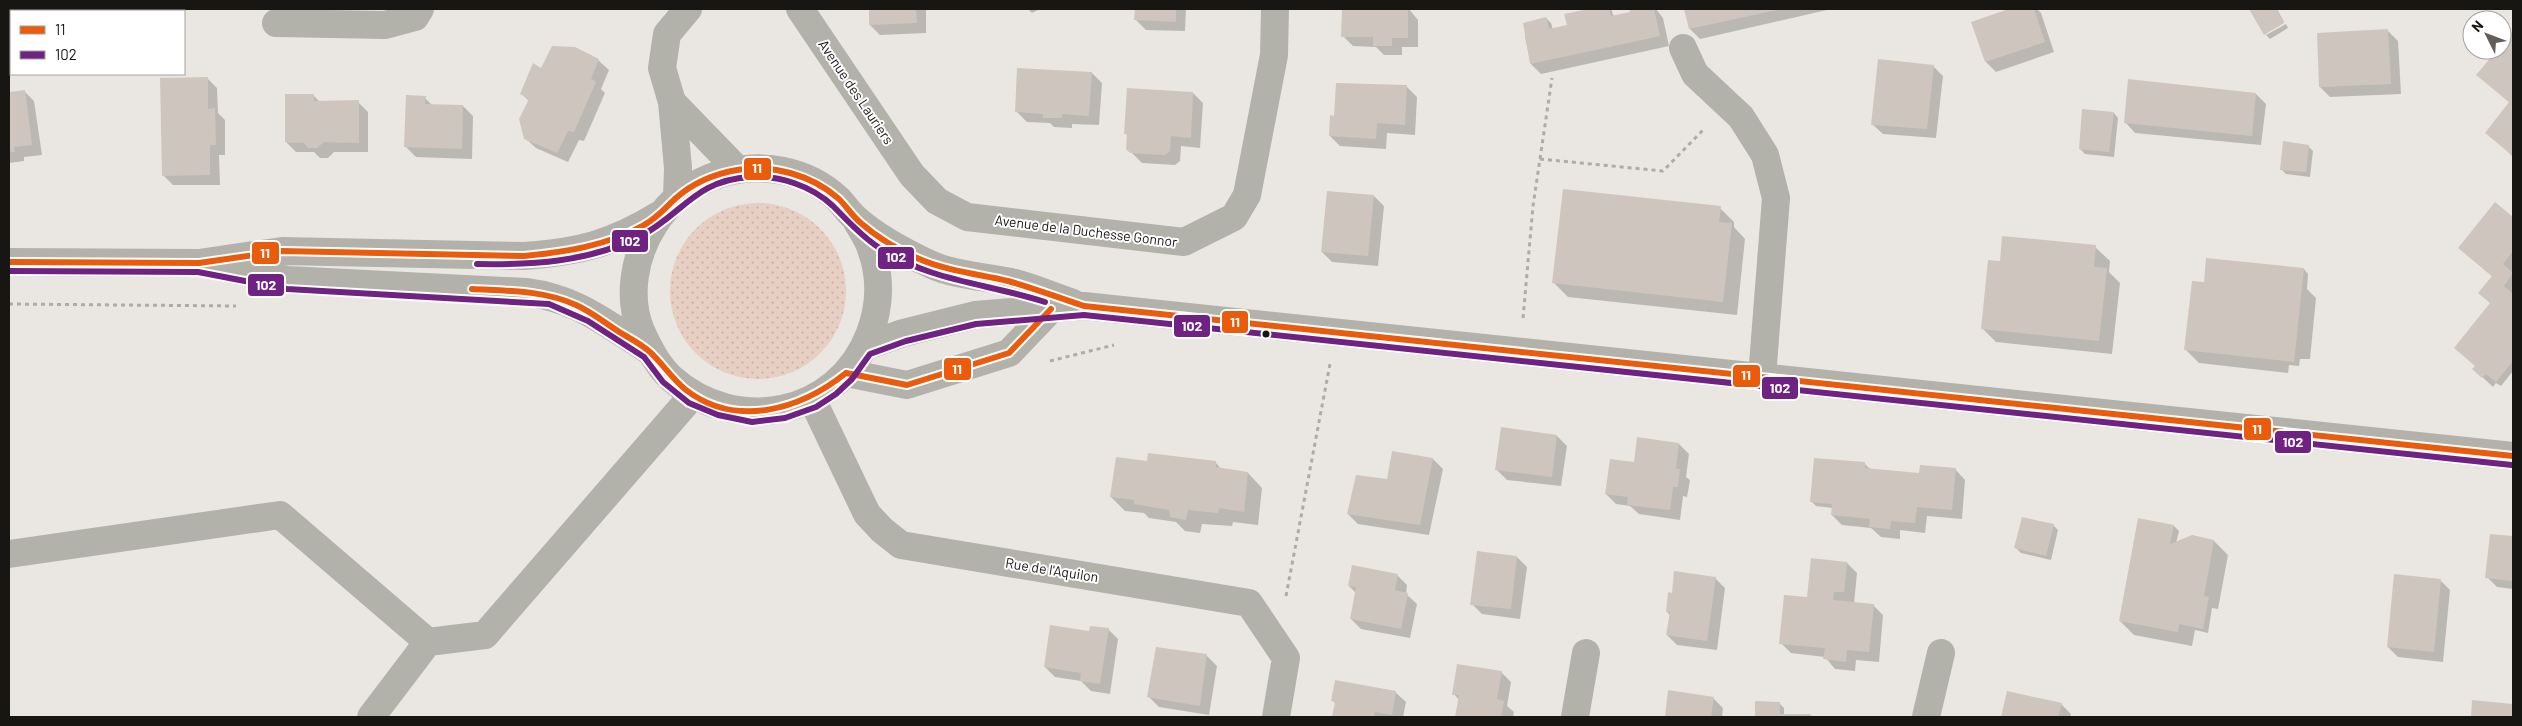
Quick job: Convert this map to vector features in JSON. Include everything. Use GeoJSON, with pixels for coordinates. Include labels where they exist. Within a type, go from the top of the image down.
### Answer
{"type":"FeatureCollection","features":[{"type":"Feature","properties":{"kind":"street"},"geometry":{"type":"LineString","coordinates":[[276,23],[385,24],[415,17],[420,9]]}},
{"type":"Feature","properties":{"kind":"street"},"geometry":{"type":"LineString","coordinates":[[688,9],[667,34],[662,68],[672,102],[678,168],[669,206],[645,239],[636,267],[634,296],[639,325],[650,351],[669,376],[693,395],[722,408],[752,413],[783,409],[812,398],[831,387],[846,372],[864,347],[876,315],[878,281],[871,248],[855,218]]}},
{"type":"Feature","properties":{"kind":"street","name":"Avenue des Lauriers"},"geometry":{"type":"LineString","coordinates":[[800,9],[912,175]]}},
{"type":"Feature","properties":{"kind":"street","name":"Avenue de la Duchesse Gonnor"},"geometry":{"type":"LineString","coordinates":[[912,175],[937,201],[967,217],[1184,242],[1234,217],[1247,195],[1274,56],[1274,9]]}},
{"type":"Feature","properties":{"kind":"street"},"geometry":{"type":"LineString","coordinates":[[1683,48],[1695,74],[1741,117],[1765,155],[1776,198],[1762,377]]}},
{"type":"Feature","properties":{"kind":"street"},"geometry":{"type":"LineString","coordinates":[[672,102],[737,169]]}},
{"type":"Feature","properties":{"kind":"street"},"geometry":{"type":"LineString","coordinates":[[9,262],[199,263],[282,251],[524,256],[564,253],[602,244],[633,231],[705,179],[737,169],[764,168],[790,172],[815,183],[837,198],[855,218],[888,243],[935,266],[1015,283],[1084,306]]}},
{"type":"Feature","properties":{"kind":"street"},"geometry":{"type":"LineString","coordinates":[[199,263],[287,280],[526,292],[551,295],[592,313],[650,351]]}},
{"type":"Feature","properties":{"kind":"street"},"geometry":{"type":"LineString","coordinates":[[864,347],[903,333],[975,315],[1084,306],[2513,456]]}},
{"type":"Feature","properties":{"kind":"street"},"geometry":{"type":"LineString","coordinates":[[846,372],[906,385],[916,382],[1009,353],[1051,309]]}},
{"type":"Feature","properties":{"kind":"street"},"geometry":{"type":"LineString","coordinates":[[371,717],[428,642],[486,635],[693,395]]}},
{"type":"Feature","properties":{"kind":"street","name":"Rue de l'Aquilon"},"geometry":{"type":"LineString","coordinates":[[812,398],[867,514],[882,530],[901,545],[1249,602],[1286,658],[1276,717]]}},
{"type":"Feature","properties":{"kind":"street"},"geometry":{"type":"LineString","coordinates":[[9,554],[280,515],[428,642]]}},
{"type":"Feature","properties":{"kind":"street"},"geometry":{"type":"LineString","coordinates":[[1576,717],[1586,653]]}},
{"type":"Feature","properties":{"kind":"street"},"geometry":{"type":"LineString","coordinates":[[1926,717],[1941,653]]}},
{"type":"Feature","properties":{"kind":"path"},"geometry":{"type":"LineString","coordinates":[[1520,352],[1533,206],[1552,78]]}},
{"type":"Feature","properties":{"kind":"path"},"geometry":{"type":"LineString","coordinates":[[1540,158],[1663,170],[1727,105]]}},
{"type":"Feature","properties":{"kind":"path"},"geometry":{"type":"LineString","coordinates":[[9,304],[241,306]]}},
{"type":"Feature","properties":{"kind":"path"},"geometry":{"type":"LineString","coordinates":[[1276,643],[1318,436],[1331,358]]}},
{"type":"Feature","properties":{"kind":"shaded area"},"geometry":{"type":"Polygon","coordinates":[[[749,203],[767,203],[784,206],[800,213],[826,235],[836,249],[843,265],[846,291],[845,308],[840,325],[826,347],[814,359],[800,369],[784,376],[767,379],[749,379],[732,376],[716,369],[690,347],[680,333],[673,317],[670,300],[670,282],[673,265],[680,249],[702,223],[716,213],[732,206],[749,203]]]}},
{"type":"Feature","properties":{"kind":"building"},"geometry":{"type":"Polygon","coordinates":[[[869,9],[916,9],[917,23],[869,25],[869,9]]]}},
{"type":"Feature","properties":{"kind":"building"},"geometry":{"type":"Polygon","coordinates":[[[1135,9],[1176,9],[1176,22],[1134,20],[1135,9]]]}},
{"type":"Feature","properties":{"kind":"building"},"geometry":{"type":"Polygon","coordinates":[[[1342,9],[1408,9],[1408,38],[1392,38],[1392,46],[1373,46],[1373,37],[1341,37],[1342,9]]]}},
{"type":"Feature","properties":{"kind":"building"},"geometry":{"type":"Polygon","coordinates":[[[1589,9],[1609,9],[1611,16],[1630,12],[1629,9],[1654,9],[1660,36],[1530,64],[1523,23],[1546,17],[1549,29],[1567,25],[1564,14],[1589,9]]]}},
{"type":"Feature","properties":{"kind":"building"},"geometry":{"type":"Polygon","coordinates":[[[1684,9],[1777,9],[1777,10],[1689,29],[1684,9]]]}},
{"type":"Feature","properties":{"kind":"building"},"geometry":{"type":"Polygon","coordinates":[[[2009,9],[2034,9],[2045,42],[1985,62],[1971,22],[2009,9]]]}},
{"type":"Feature","properties":{"kind":"building"},"geometry":{"type":"Polygon","coordinates":[[[2249,9],[2276,9],[2284,23],[2264,35],[2249,9]]]}},
{"type":"Feature","properties":{"kind":"building"},"geometry":{"type":"Polygon","coordinates":[[[2388,29],[2391,84],[2319,87],[2317,33],[2388,29]]]}},
{"type":"Feature","properties":{"kind":"building"},"geometry":{"type":"Polygon","coordinates":[[[2513,31],[2513,156],[2485,133],[2509,102],[2476,75],[2489,60],[2512,60],[2513,31]]]}},
{"type":"Feature","properties":{"kind":"building"},"geometry":{"type":"Polygon","coordinates":[[[552,46],[575,47],[599,59],[591,79],[596,82],[574,132],[568,131],[557,153],[524,139],[519,119],[529,99],[520,94],[533,63],[541,68],[552,46]]]}},
{"type":"Feature","properties":{"kind":"building"},"geometry":{"type":"Polygon","coordinates":[[[1878,59],[1934,65],[1927,129],[1871,125],[1878,59]]]}},
{"type":"Feature","properties":{"kind":"building"},"geometry":{"type":"Polygon","coordinates":[[[1017,68],[1092,72],[1089,116],[1062,114],[1062,118],[1043,118],[1043,114],[1015,112],[1017,68]]]}},
{"type":"Feature","properties":{"kind":"building"},"geometry":{"type":"Polygon","coordinates":[[[208,77],[208,109],[215,108],[216,145],[210,145],[210,175],[162,176],[160,78],[208,77]]]}},
{"type":"Feature","properties":{"kind":"building"},"geometry":{"type":"Polygon","coordinates":[[[2128,79],[2256,93],[2252,136],[2124,123],[2128,79]]]}},
{"type":"Feature","properties":{"kind":"building"},"geometry":{"type":"Polygon","coordinates":[[[1336,83],[1407,85],[1405,125],[1377,123],[1376,139],[1329,136],[1330,115],[1334,116],[1336,83]]]}},
{"type":"Feature","properties":{"kind":"building"},"geometry":{"type":"Polygon","coordinates":[[[1127,88],[1193,92],[1191,138],[1171,136],[1170,151],[1165,155],[1130,153],[1126,149],[1127,134],[1124,134],[1127,88]]]}},
{"type":"Feature","properties":{"kind":"building"},"geometry":{"type":"Polygon","coordinates":[[[25,90],[32,145],[14,147],[15,152],[9,152],[9,92],[25,90]]]}},
{"type":"Feature","properties":{"kind":"building"},"geometry":{"type":"Polygon","coordinates":[[[285,94],[314,94],[314,101],[359,100],[359,143],[324,142],[317,148],[308,148],[304,143],[285,142],[285,94]]]}},
{"type":"Feature","properties":{"kind":"building"},"geometry":{"type":"Polygon","coordinates":[[[406,95],[426,96],[425,104],[463,105],[462,149],[404,147],[406,95]]]}},
{"type":"Feature","properties":{"kind":"building"},"geometry":{"type":"Polygon","coordinates":[[[2082,109],[2114,112],[2109,152],[2079,149],[2082,109]]]}},
{"type":"Feature","properties":{"kind":"building"},"geometry":{"type":"Polygon","coordinates":[[[2283,141],[2309,145],[2306,172],[2280,170],[2283,141]]]}},
{"type":"Feature","properties":{"kind":"building"},"geometry":{"type":"Polygon","coordinates":[[[1563,189],[1721,206],[1719,222],[1732,223],[1723,302],[1552,283],[1563,189]]]}},
{"type":"Feature","properties":{"kind":"building"},"geometry":{"type":"Polygon","coordinates":[[[1327,191],[1374,195],[1368,256],[1321,252],[1327,191]]]}},
{"type":"Feature","properties":{"kind":"building"},"geometry":{"type":"Polygon","coordinates":[[[2495,202],[2513,217],[2513,251],[2503,264],[2513,273],[2504,286],[2513,294],[2513,361],[2496,382],[2486,374],[2482,378],[2472,369],[2475,366],[2454,348],[2490,303],[2478,293],[2492,276],[2458,248],[2495,202]]]}},
{"type":"Feature","properties":{"kind":"building"},"geometry":{"type":"Polygon","coordinates":[[[2002,236],[2096,245],[2094,267],[2107,268],[2099,341],[1981,329],[1988,260],[2000,261],[2002,236]]]}},
{"type":"Feature","properties":{"kind":"building"},"geometry":{"type":"Polygon","coordinates":[[[2206,258],[2304,268],[2294,362],[2184,350],[2192,281],[2204,282],[2206,258]]]}},
{"type":"Feature","properties":{"kind":"building"},"geometry":{"type":"Polygon","coordinates":[[[1501,427],[1557,435],[1552,477],[1495,470],[1501,427]]]}},
{"type":"Feature","properties":{"kind":"building"},"geometry":{"type":"Polygon","coordinates":[[[1637,437],[1679,443],[1676,469],[1680,469],[1678,487],[1673,487],[1670,510],[1627,505],[1628,497],[1605,494],[1610,459],[1634,462],[1637,437]]]}},
{"type":"Feature","properties":{"kind":"building"},"geometry":{"type":"Polygon","coordinates":[[[1392,451],[1433,458],[1420,525],[1347,514],[1356,475],[1387,479],[1392,451]]]}},
{"type":"Feature","properties":{"kind":"building"},"geometry":{"type":"Polygon","coordinates":[[[1148,453],[1216,461],[1216,467],[1248,472],[1244,512],[1219,508],[1218,513],[1188,510],[1186,520],[1170,517],[1169,510],[1134,504],[1134,500],[1110,497],[1116,457],[1147,461],[1148,453]]]}},
{"type":"Feature","properties":{"kind":"building"},"geometry":{"type":"Polygon","coordinates":[[[1814,458],[1865,462],[1865,468],[1919,473],[1920,465],[1956,468],[1952,510],[1917,507],[1915,523],[1891,521],[1890,529],[1869,527],[1870,519],[1831,515],[1832,504],[1810,502],[1814,458]]]}},
{"type":"Feature","properties":{"kind":"building"},"geometry":{"type":"Polygon","coordinates":[[[2022,517],[2054,524],[2046,556],[2014,548],[2022,517]]]}},
{"type":"Feature","properties":{"kind":"building"},"geometry":{"type":"Polygon","coordinates":[[[2138,518],[2174,525],[2170,544],[2192,535],[2214,540],[2204,596],[2209,597],[2203,629],[2179,624],[2178,632],[2119,621],[2138,518]]]}},
{"type":"Feature","properties":{"kind":"building"},"geometry":{"type":"Polygon","coordinates":[[[2490,534],[2513,536],[2513,581],[2485,578],[2490,534]]]}},
{"type":"Feature","properties":{"kind":"building"},"geometry":{"type":"Polygon","coordinates":[[[1477,551],[1517,556],[1511,609],[1470,605],[1477,551]]]}},
{"type":"Feature","properties":{"kind":"building"},"geometry":{"type":"Polygon","coordinates":[[[1811,558],[1847,562],[1844,592],[1834,592],[1833,600],[1874,604],[1869,652],[1847,650],[1846,662],[1823,659],[1825,648],[1779,644],[1784,595],[1807,597],[1811,558]]]}},
{"type":"Feature","properties":{"kind":"building"},"geometry":{"type":"Polygon","coordinates":[[[1352,565],[1398,574],[1395,590],[1408,593],[1401,629],[1350,619],[1356,587],[1348,586],[1352,565]]]}},
{"type":"Feature","properties":{"kind":"building"},"geometry":{"type":"Polygon","coordinates":[[[1674,571],[1716,577],[1707,641],[1666,635],[1670,612],[1666,612],[1668,592],[1672,593],[1674,571]]]}},
{"type":"Feature","properties":{"kind":"building"},"geometry":{"type":"Polygon","coordinates":[[[2394,574],[2441,579],[2434,652],[2387,647],[2394,574]]]}},
{"type":"Feature","properties":{"kind":"building"},"geometry":{"type":"Polygon","coordinates":[[[1050,625],[1089,631],[1090,626],[1109,628],[1100,684],[1080,681],[1081,673],[1044,667],[1050,625]]]}},
{"type":"Feature","properties":{"kind":"building"},"geometry":{"type":"Polygon","coordinates":[[[1156,647],[1207,654],[1200,706],[1147,697],[1156,647]]]}},
{"type":"Feature","properties":{"kind":"building"},"geometry":{"type":"Polygon","coordinates":[[[1457,664],[1502,671],[1497,699],[1504,701],[1501,717],[1455,717],[1459,695],[1452,695],[1457,664]]]}},
{"type":"Feature","properties":{"kind":"building"},"geometry":{"type":"Polygon","coordinates":[[[1335,680],[1396,691],[1392,715],[1375,712],[1374,717],[1332,717],[1335,702],[1331,701],[1335,680]]]}},
{"type":"Feature","properties":{"kind":"building"},"geometry":{"type":"Polygon","coordinates":[[[1668,690],[1714,697],[1711,717],[1665,717],[1668,690]]]}},
{"type":"Feature","properties":{"kind":"building"},"geometry":{"type":"Polygon","coordinates":[[[2007,691],[2062,703],[2058,717],[2001,717],[2007,691]]]}},
{"type":"Feature","properties":{"kind":"building"},"geometry":{"type":"Polygon","coordinates":[[[2472,700],[2513,704],[2513,717],[2471,717],[2472,700]]]}},
{"type":"Feature","properties":{"kind":"building"},"geometry":{"type":"Polygon","coordinates":[[[1755,701],[1780,702],[1780,714],[1809,714],[1815,717],[1755,717],[1755,701]]]}},
{"type":"Feature","properties":{"kind":"transit line","name":"11"},"geometry":{"type":"LineString","coordinates":[[9,262],[199,263],[282,251],[524,256],[586,247],[630,232],[649,222],[689,188],[720,174],[750,169],[778,170],[791,173],[817,184],[839,199],[859,221],[875,234],[917,258],[951,269],[1008,281],[1084,306],[2513,456]]}},
{"type":"Feature","properties":{"kind":"transit line","name":"102"},"geometry":{"type":"LineString","coordinates":[[477,264],[519,264],[560,260],[600,252],[639,237],[667,219],[690,200],[716,185],[731,180],[761,177],[794,183],[815,193],[825,199],[854,228],[878,247],[918,268],[1045,302]]}},
{"type":"Feature","properties":{"kind":"transit line","name":"102"},"geometry":{"type":"LineString","coordinates":[[9,271],[198,272],[287,289],[549,304],[588,321],[644,357],[663,382],[689,403],[718,415],[752,422],[785,418],[816,407],[836,394],[852,379],[870,354],[906,341],[976,324],[1084,315],[2512,465]]}},
{"type":"Feature","properties":{"kind":"transit line","name":"11"},"geometry":{"type":"LineString","coordinates":[[472,289],[538,294],[551,296],[576,305],[647,349],[686,390],[706,402],[726,409],[768,410],[789,404],[828,386],[846,373]]}},
{"type":"Feature","properties":{"kind":"transit line","name":"11"},"geometry":{"type":"LineString","coordinates":[[846,373],[907,385],[1009,353],[1051,309]]}}]}
